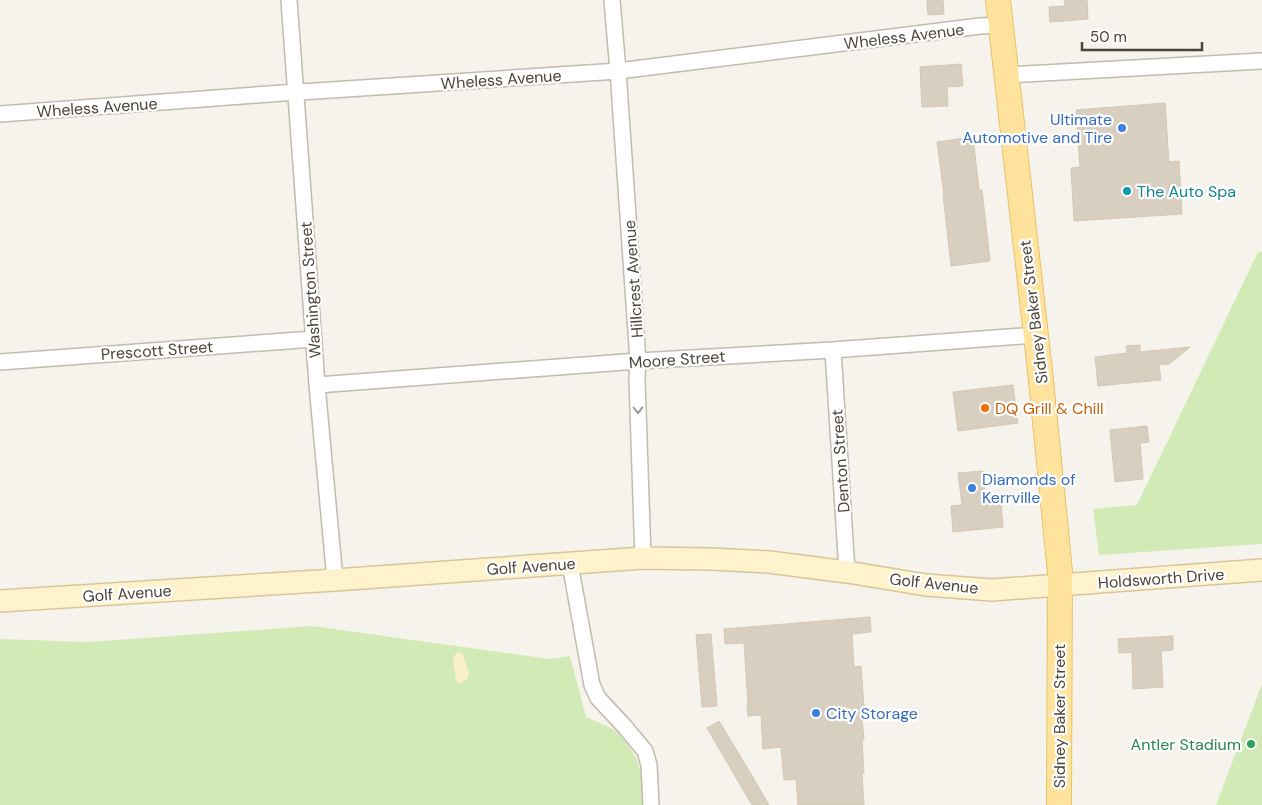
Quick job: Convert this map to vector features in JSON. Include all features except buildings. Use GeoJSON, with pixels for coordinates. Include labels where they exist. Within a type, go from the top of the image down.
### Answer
{"type":"FeatureCollection","features":[{"type":"Feature","properties":{"kind":"main road","name":"Sidney Baker Street"},"geometry":{"type":"LineString","coordinates":[[998,0],[1036,335],[1059,562],[1059,805]]}},
{"type":"Feature","properties":{"kind":"main road","name":"Golf Avenue"},"geometry":{"type":"LineString","coordinates":[[0,601],[643,558],[769,562],[926,585],[992,590],[1060,585]]}},
{"type":"Feature","properties":{"kind":"main road","name":"Holdsworth Drive"},"geometry":{"type":"LineString","coordinates":[[1060,585],[1262,570]]}},
{"type":"Feature","properties":{"kind":"street","name":"Washington Street"},"geometry":{"type":"LineString","coordinates":[[289,0],[317,385],[335,580]]}},
{"type":"Feature","properties":{"kind":"street","name":"Hillcrest Avenue"},"geometry":{"type":"LineString","coordinates":[[612,0],[638,361],[643,558]]}},
{"type":"Feature","properties":{"kind":"street","name":"Wheless Avenue"},"geometry":{"type":"LineString","coordinates":[[0,114],[618,71],[980,26],[1001,25]]}},
{"type":"Feature","properties":{"kind":"street"},"geometry":{"type":"LineString","coordinates":[[1006,75],[1262,61]]}},
{"type":"Feature","properties":{"kind":"street","name":"Moore Street"},"geometry":{"type":"LineString","coordinates":[[317,385],[638,361],[833,350],[1036,335]]}},
{"type":"Feature","properties":{"kind":"street","name":"Prescott Street"},"geometry":{"type":"LineString","coordinates":[[0,362],[314,339]]}},
{"type":"Feature","properties":{"kind":"street","name":"Denton Street"},"geometry":{"type":"LineString","coordinates":[[833,350],[847,572]]}},
{"type":"Feature","properties":{"kind":"street"},"geometry":{"type":"LineString","coordinates":[[570,564],[592,686],[598,698],[645,751],[649,765],[651,805]]}},
{"type":"Feature","properties":{"kind":"green space"},"geometry":{"type":"Polygon","coordinates":[[[1258,252],[1262,252],[1262,544],[1099,555],[1093,509],[1137,505],[1258,252]]]}},
{"type":"Feature","properties":{"kind":"green space"},"geometry":{"type":"Polygon","coordinates":[[[312,626],[550,659],[570,656],[586,717],[613,729],[620,735],[637,760],[642,778],[643,805],[0,805],[0,639],[88,642],[312,626]]]}},
{"type":"Feature","properties":{"kind":"green space","name":"Antler Stadium"},"geometry":{"type":"Polygon","coordinates":[[[1262,684],[1262,805],[1216,805],[1262,684]]]}},
{"type":"Feature","properties":{"kind":"sand"},"geometry":{"type":"Polygon","coordinates":[[[456,653],[463,654],[469,673],[468,678],[460,684],[456,681],[453,663],[456,653]]]}},
{"type":"Feature","properties":{"kind":"place","name":"Ultimate Automotive and Tire"},"geometry":{"type":"Point","coordinates":[1122,128]}},
{"type":"Feature","properties":{"kind":"place","name":"The Auto Spa"},"geometry":{"type":"Point","coordinates":[1127,191]}},
{"type":"Feature","properties":{"kind":"place","name":"DQ Grill & Chill"},"geometry":{"type":"Point","coordinates":[985,408]}},
{"type":"Feature","properties":{"kind":"place","name":"Diamonds of Kerrville"},"geometry":{"type":"Point","coordinates":[972,488]}},
{"type":"Feature","properties":{"kind":"place","name":"City Storage"},"geometry":{"type":"Point","coordinates":[816,713]}},
{"type":"Feature","properties":{"kind":"place","name":"Antler Stadium"},"geometry":{"type":"Point","coordinates":[1251,744]}}]}
